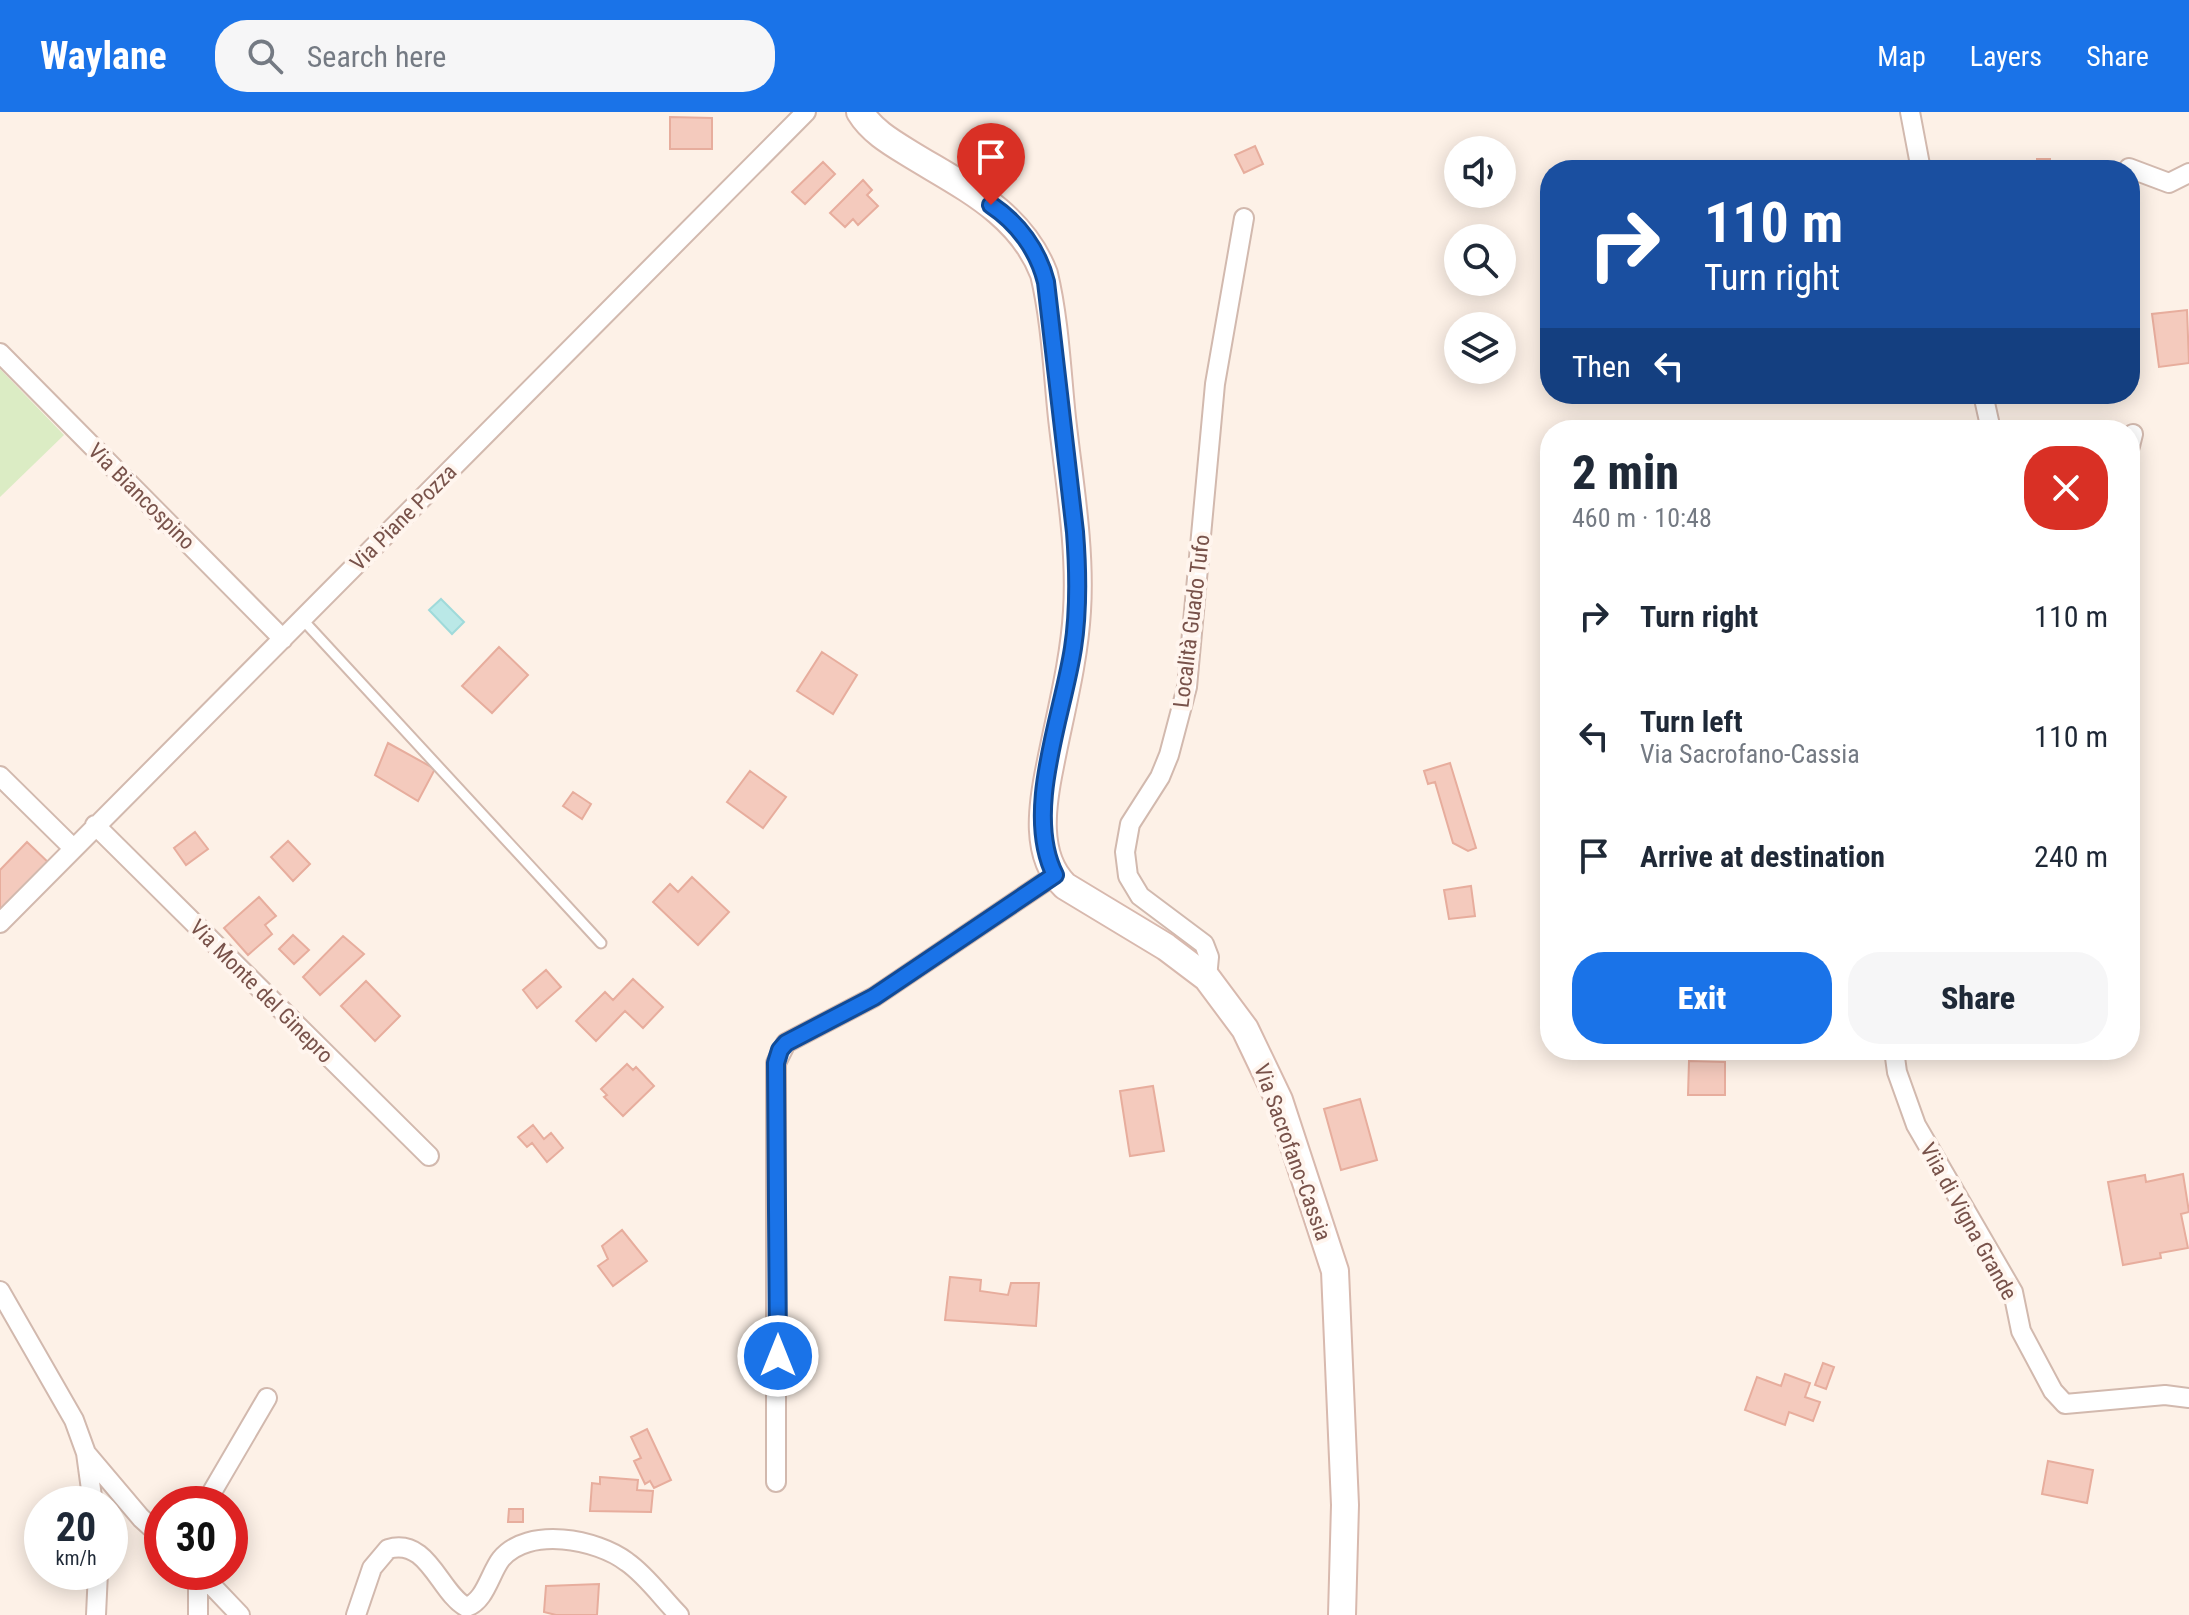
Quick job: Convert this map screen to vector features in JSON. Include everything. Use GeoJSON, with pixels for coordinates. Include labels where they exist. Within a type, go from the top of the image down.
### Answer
{"type":"FeatureCollection","features":[{"type":"Feature","properties":{"kind":"street","name":"Via Piane Pozza"},"geometry":{"type":"LineString","coordinates":[[0,923],[806,112]]}},
{"type":"Feature","properties":{"kind":"street"},"geometry":{"type":"LineString","coordinates":[[776,1482],[776,1063],[780,1050],[786,1043],[874,997],[1055,875],[1046,853],[1043,811],[1075,635],[1078,568],[1046,282],[1035,252],[1008,218],[893,143],[869,125],[860,112]]}},
{"type":"Feature","properties":{"kind":"street"},"geometry":{"type":"LineString","coordinates":[[1910,112],[1919,160]]}},
{"type":"Feature","properties":{"kind":"street"},"geometry":{"type":"LineString","coordinates":[[2140,172],[2169,183],[2189,173]]}},
{"type":"Feature","properties":{"kind":"street","name":"Località Guado Tufo"},"geometry":{"type":"LineString","coordinates":[[1207,978],[1209,957],[1204,944],[1140,896],[1128,876],[1125,852],[1130,824],[1160,777],[1169,755],[1187,687],[1215,384],[1244,218]]}},
{"type":"Feature","properties":{"kind":"street","name":"Via Biancospino"},"geometry":{"type":"LineString","coordinates":[[0,353],[283,639]]}},
{"type":"Feature","properties":{"kind":"street"},"geometry":{"type":"LineString","coordinates":[[0,776],[73,848]]}},
{"type":"Feature","properties":{"kind":"street","name":"Via Monte del Ginepro"},"geometry":{"type":"LineString","coordinates":[[95,825],[429,1156]]}},
{"type":"Feature","properties":{"kind":"street","name":"Via Sacrofano-Cassia"},"geometry":{"type":"LineString","coordinates":[[1055,875],[1079,896],[1166,947],[1207,978],[1233,1010],[1270,1078],[1298,1153],[1335,1271],[1345,1505],[1342,1615]]}},
{"type":"Feature","properties":{"kind":"street","name":"Viia di Vigna Grande"},"geometry":{"type":"LineString","coordinates":[[1895,1060],[1916,1125],[2013,1292],[2021,1331],[2053,1391],[2065,1404],[2165,1395],[2189,1398]]}},
{"type":"Feature","properties":{"kind":"street"},"geometry":{"type":"LineString","coordinates":[[0,1291],[60,1392],[86,1453],[91,1486]]}},
{"type":"Feature","properties":{"kind":"street"},"geometry":{"type":"LineString","coordinates":[[216,1486],[267,1398]]}},
{"type":"Feature","properties":{"kind":"street"},"geometry":{"type":"LineString","coordinates":[[86,1453],[144,1521]]}},
{"type":"Feature","properties":{"kind":"street"},"geometry":{"type":"LineString","coordinates":[[356,1615],[372,1568],[388,1549],[399,1547],[419,1554],[457,1601],[466,1607],[479,1598],[507,1553],[519,1544],[535,1540],[575,1543],[616,1555],[639,1573],[679,1615]]}},
{"type":"Feature","properties":{"kind":"street"},"geometry":{"type":"LineString","coordinates":[[96,1615],[97,1590]]}},
{"type":"Feature","properties":{"kind":"street"},"geometry":{"type":"LineString","coordinates":[[198,1590],[198,1615]]}},
{"type":"Feature","properties":{"kind":"street"},"geometry":{"type":"LineString","coordinates":[[216,1590],[240,1615]]}},
{"type":"Feature","properties":{"kind":"lane"},"geometry":{"type":"LineString","coordinates":[[302,619],[601,943]]}},
{"type":"Feature","properties":{"kind":"green space"},"geometry":{"type":"Polygon","coordinates":[[[0,369],[64,435],[0,497],[0,369]]]}},
{"type":"Feature","properties":{"kind":"water"},"geometry":{"type":"Polygon","coordinates":[[[441,599],[464,622],[452,634],[429,610],[441,599]]]}},
{"type":"Feature","properties":{"kind":"building"},"geometry":{"type":"Polygon","coordinates":[[[670,117],[712,118],[712,149],[670,149],[670,117]]]}},
{"type":"Feature","properties":{"kind":"building"},"geometry":{"type":"Polygon","coordinates":[[[1255,146],[1263,164],[1244,173],[1235,155],[1255,146]]]}},
{"type":"Feature","properties":{"kind":"building"},"geometry":{"type":"Polygon","coordinates":[[[823,162],[835,174],[805,204],[792,192],[823,162]]]}},
{"type":"Feature","properties":{"kind":"building"},"geometry":{"type":"Polygon","coordinates":[[[863,180],[872,190],[867,195],[878,206],[858,225],[853,219],[845,227],[830,213],[863,180]]]}},
{"type":"Feature","properties":{"kind":"building"},"geometry":{"type":"Polygon","coordinates":[[[2187,310],[2189,363],[2159,367],[2152,314],[2187,310]]]}},
{"type":"Feature","properties":{"kind":"building"},"geometry":{"type":"Polygon","coordinates":[[[499,647],[528,675],[492,713],[462,686],[499,647]]]}},
{"type":"Feature","properties":{"kind":"building"},"geometry":{"type":"Polygon","coordinates":[[[822,652],[857,675],[833,714],[797,691],[822,652]]]}},
{"type":"Feature","properties":{"kind":"building"},"geometry":{"type":"Polygon","coordinates":[[[388,743],[435,769],[418,801],[375,775],[388,743]]]}},
{"type":"Feature","properties":{"kind":"building"},"geometry":{"type":"Polygon","coordinates":[[[1450,763],[1476,848],[1468,851],[1453,843],[1435,782],[1428,784],[1424,771],[1450,763]]]}},
{"type":"Feature","properties":{"kind":"building"},"geometry":{"type":"Polygon","coordinates":[[[750,771],[786,797],[763,828],[727,802],[750,771]]]}},
{"type":"Feature","properties":{"kind":"building"},"geometry":{"type":"Polygon","coordinates":[[[573,792],[591,804],[582,819],[563,806],[573,792]]]}},
{"type":"Feature","properties":{"kind":"building"},"geometry":{"type":"Polygon","coordinates":[[[195,832],[208,849],[186,865],[174,848],[195,832]]]}},
{"type":"Feature","properties":{"kind":"building"},"geometry":{"type":"Polygon","coordinates":[[[288,841],[310,864],[293,881],[271,857],[288,841]]]}},
{"type":"Feature","properties":{"kind":"building"},"geometry":{"type":"Polygon","coordinates":[[[27,842],[51,865],[0,918],[0,870],[27,842]]]}},
{"type":"Feature","properties":{"kind":"building"},"geometry":{"type":"Polygon","coordinates":[[[692,877],[729,912],[698,945],[653,902],[670,884],[678,892],[692,877]]]}},
{"type":"Feature","properties":{"kind":"building"},"geometry":{"type":"Polygon","coordinates":[[[1471,886],[1475,916],[1449,919],[1444,890],[1471,886]]]}},
{"type":"Feature","properties":{"kind":"building"},"geometry":{"type":"Polygon","coordinates":[[[259,897],[276,916],[265,925],[272,934],[248,955],[224,928],[259,897]]]}},
{"type":"Feature","properties":{"kind":"building"},"geometry":{"type":"Polygon","coordinates":[[[293,935],[309,950],[294,964],[279,949],[293,935]]]}},
{"type":"Feature","properties":{"kind":"building"},"geometry":{"type":"Polygon","coordinates":[[[343,936],[364,954],[320,995],[303,977],[343,936]]]}},
{"type":"Feature","properties":{"kind":"building"},"geometry":{"type":"Polygon","coordinates":[[[546,970],[561,987],[537,1008],[523,990],[546,970]]]}},
{"type":"Feature","properties":{"kind":"building"},"geometry":{"type":"Polygon","coordinates":[[[633,979],[663,1007],[643,1028],[625,1011],[596,1041],[576,1021],[605,992],[613,1000],[633,979]]]}},
{"type":"Feature","properties":{"kind":"building"},"geometry":{"type":"Polygon","coordinates":[[[366,981],[400,1016],[375,1041],[341,1006],[366,981]]]}},
{"type":"Feature","properties":{"kind":"building"},"geometry":{"type":"Polygon","coordinates":[[[1689,1061],[1725,1062],[1725,1095],[1688,1095],[1689,1061]]]}},
{"type":"Feature","properties":{"kind":"building"},"geometry":{"type":"Polygon","coordinates":[[[627,1064],[633,1070],[636,1067],[654,1086],[623,1116],[604,1097],[607,1095],[601,1089],[627,1064]]]}},
{"type":"Feature","properties":{"kind":"building"},"geometry":{"type":"Polygon","coordinates":[[[1153,1086],[1164,1151],[1130,1156],[1120,1091],[1153,1086]]]}},
{"type":"Feature","properties":{"kind":"building"},"geometry":{"type":"Polygon","coordinates":[[[1360,1099],[1377,1160],[1341,1170],[1324,1109],[1360,1099]]]}},
{"type":"Feature","properties":{"kind":"building"},"geometry":{"type":"Polygon","coordinates":[[[533,1125],[544,1139],[551,1133],[563,1148],[547,1162],[532,1143],[527,1147],[518,1137],[533,1125]]]}},
{"type":"Feature","properties":{"kind":"building"},"geometry":{"type":"Polygon","coordinates":[[[2183,1174],[2189,1212],[2181,1214],[2188,1248],[2160,1253],[2161,1258],[2123,1265],[2108,1182],[2145,1175],[2146,1182],[2183,1174]]]}},
{"type":"Feature","properties":{"kind":"building"},"geometry":{"type":"Polygon","coordinates":[[[622,1230],[647,1261],[613,1286],[598,1266],[608,1259],[602,1246],[622,1230]]]}},
{"type":"Feature","properties":{"kind":"building"},"geometry":{"type":"Polygon","coordinates":[[[950,1277],[981,1280],[980,1291],[1008,1295],[1011,1283],[1039,1283],[1036,1326],[945,1320],[950,1277]]]}},
{"type":"Feature","properties":{"kind":"building"},"geometry":{"type":"Polygon","coordinates":[[[1823,1363],[1834,1367],[1826,1389],[1815,1385],[1823,1363]]]}},
{"type":"Feature","properties":{"kind":"building"},"geometry":{"type":"Polygon","coordinates":[[[1785,1374],[1810,1383],[1805,1397],[1820,1402],[1813,1421],[1789,1412],[1785,1425],[1745,1410],[1757,1377],[1781,1386],[1785,1374]]]}},
{"type":"Feature","properties":{"kind":"building"},"geometry":{"type":"Polygon","coordinates":[[[647,1429],[671,1480],[654,1488],[650,1481],[645,1484],[634,1461],[641,1458],[631,1437],[647,1429]]]}},
{"type":"Feature","properties":{"kind":"building"},"geometry":{"type":"Polygon","coordinates":[[[2048,1461],[2093,1470],[2087,1503],[2042,1494],[2048,1461]]]}},
{"type":"Feature","properties":{"kind":"building"},"geometry":{"type":"Polygon","coordinates":[[[600,1477],[638,1480],[637,1490],[653,1491],[651,1512],[590,1511],[592,1483],[600,1484],[600,1477]]]}},
{"type":"Feature","properties":{"kind":"building"},"geometry":{"type":"Polygon","coordinates":[[[509,1509],[523,1509],[523,1522],[508,1522],[509,1509]]]}},
{"type":"Feature","properties":{"kind":"building"},"geometry":{"type":"Polygon","coordinates":[[[599,1584],[597,1615],[544,1612],[546,1586],[599,1584]]]}},
{"type":"Feature","properties":{"kind":"route"},"geometry":{"type":"LineString","coordinates":[[778,1356],[776,1063],[780,1050],[786,1043],[895,984],[922,963],[1008,910],[1055,875],[1046,853],[1043,811],[1075,635],[1078,600],[1075,532],[1046,282],[1035,252],[1015,225],[991,205]]}}]}
